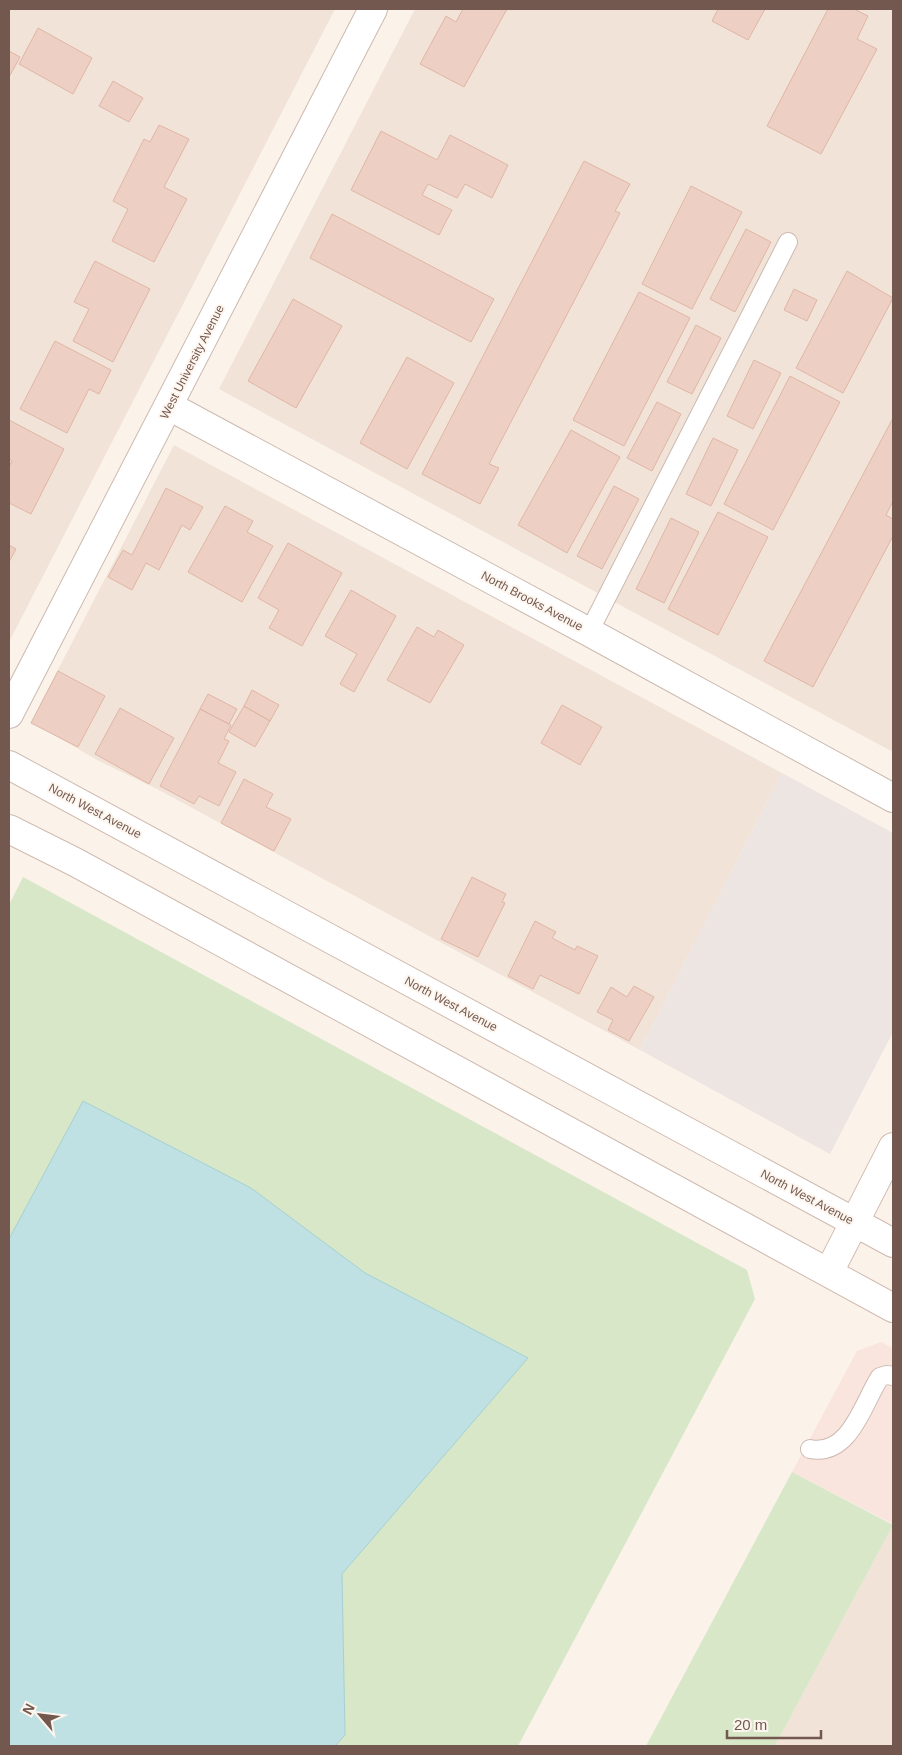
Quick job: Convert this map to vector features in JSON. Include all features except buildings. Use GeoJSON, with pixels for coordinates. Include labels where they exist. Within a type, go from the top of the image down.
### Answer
{"type":"FeatureCollection","features":[{"type":"Feature","properties":{"kind":"main road","name":"West University Avenue"},"geometry":{"type":"LineString","coordinates":[[9,714],[373,9]]}},
{"type":"Feature","properties":{"kind":"main road","name":"North Brooks Avenue"},"geometry":{"type":"LineString","coordinates":[[169,406],[893,798]]}},
{"type":"Feature","properties":{"kind":"main road","name":"North West Avenue"},"geometry":{"type":"LineString","coordinates":[[9,765],[893,1244]]}},
{"type":"Feature","properties":{"kind":"main road"},"geometry":{"type":"LineString","coordinates":[[9,829],[75,862],[893,1308]]}},
{"type":"Feature","properties":{"kind":"main road"},"geometry":{"type":"LineString","coordinates":[[829,1272],[893,1147]]}},
{"type":"Feature","properties":{"kind":"lane"},"geometry":{"type":"LineString","coordinates":[[589,632],[788,242]]}},
{"type":"Feature","properties":{"kind":"lane"},"geometry":{"type":"LineString","coordinates":[[810,1449],[825,1449],[848,1436],[880,1378],[887,1375],[893,1376]]}},
{"type":"Feature","properties":{"kind":"shaded area"},"geometry":{"type":"Polygon","coordinates":[[[9,9],[335,9],[9,642],[9,9]]]}},
{"type":"Feature","properties":{"kind":"shaded area"},"geometry":{"type":"Polygon","coordinates":[[[415,9],[893,9],[893,752],[219,389],[415,9]]]}},
{"type":"Feature","properties":{"kind":"shaded area"},"geometry":{"type":"Polygon","coordinates":[[[174,445],[782,773],[640,1050],[157,789],[99,761],[31,722],[174,445]]]}},
{"type":"Feature","properties":{"kind":"shaded area"},"geometry":{"type":"Polygon","coordinates":[[[782,773],[893,833],[893,1032],[830,1154],[640,1050],[782,773]]]}},
{"type":"Feature","properties":{"kind":"shaded area"},"geometry":{"type":"Polygon","coordinates":[[[881,1342],[893,1348],[893,1524],[792,1472],[857,1351],[881,1342]]]}},
{"type":"Feature","properties":{"kind":"shaded area"},"geometry":{"type":"Polygon","coordinates":[[[893,1525],[893,1746],[775,1746],[893,1525]]]}},
{"type":"Feature","properties":{"kind":"green space"},"geometry":{"type":"Polygon","coordinates":[[[23,877],[747,1270],[755,1299],[518,1746],[9,1746],[9,905],[23,877]]]}},
{"type":"Feature","properties":{"kind":"green space"},"geometry":{"type":"Polygon","coordinates":[[[792,1472],[893,1525],[775,1746],[646,1746],[792,1472]]]}},
{"type":"Feature","properties":{"kind":"water"},"geometry":{"type":"Polygon","coordinates":[[[83,1101],[251,1188],[365,1273],[528,1358],[342,1574],[345,1735],[335,1746],[9,1746],[9,1239],[83,1101]]]}}]}
